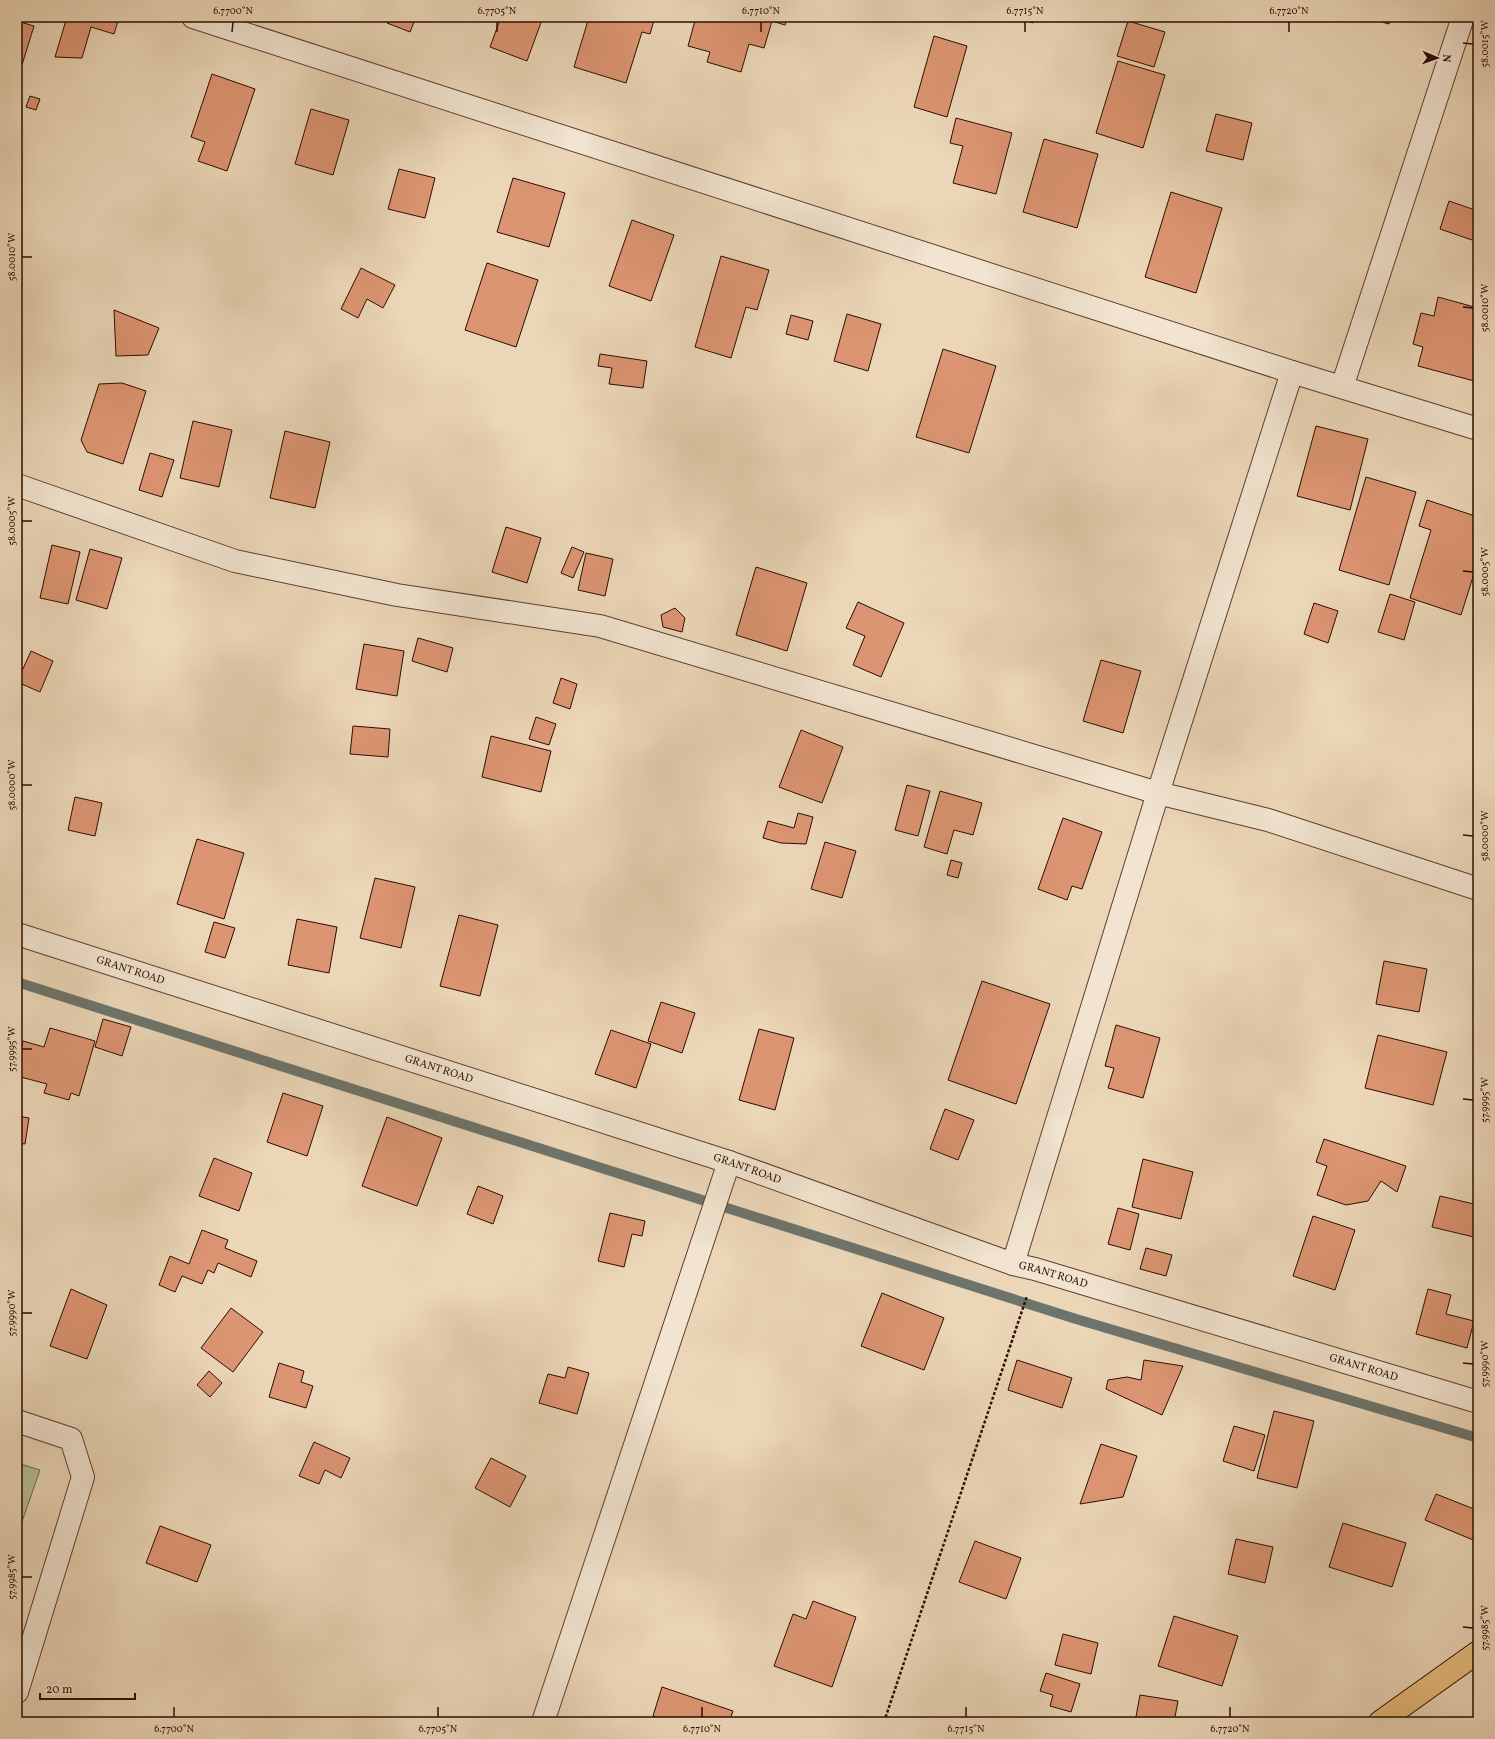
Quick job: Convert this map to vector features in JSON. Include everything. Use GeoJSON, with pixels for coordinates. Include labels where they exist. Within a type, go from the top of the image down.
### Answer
{"type":"FeatureCollection","features":[{"type":"Feature","properties":{"kind":"main road"},"geometry":{"type":"LineString","coordinates":[[1380,1722],[1478,1652]]}},
{"type":"Feature","properties":{"kind":"street"},"geometry":{"type":"LineString","coordinates":[[193,17],[1292,372],[1342,386],[1478,429]]}},
{"type":"Feature","properties":{"kind":"street"},"geometry":{"type":"LineString","coordinates":[[1342,386],[1463,17]]}},
{"type":"Feature","properties":{"kind":"street"},"geometry":{"type":"LineString","coordinates":[[1013,1264],[1158,794],[1292,372]]}},
{"type":"Feature","properties":{"kind":"street"},"geometry":{"type":"LineString","coordinates":[[17,485],[235,561],[397,595],[600,626],[1158,794],[1268,820],[1478,889]]}},
{"type":"Feature","properties":{"kind":"street","name":"GRANT ROAD"},"geometry":{"type":"LineString","coordinates":[[17,934],[729,1162],[1013,1264],[1035,1269],[1478,1402]]}},
{"type":"Feature","properties":{"kind":"street"},"geometry":{"type":"LineString","coordinates":[[543,1722],[729,1162]]}},
{"type":"Feature","properties":{"kind":"street"},"geometry":{"type":"LineString","coordinates":[[17,1421],[71,1439],[83,1477],[17,1692]]}},
{"type":"Feature","properties":{"kind":"path"},"geometry":{"type":"LineString","coordinates":[[884,1722],[1035,1269]]}},
{"type":"Feature","properties":{"kind":"green space"},"geometry":{"type":"Polygon","coordinates":[[[17,1463],[40,1470],[17,1536],[17,1463]]]}},
{"type":"Feature","properties":{"kind":"building"},"geometry":{"type":"Polygon","coordinates":[[[67,17],[104,17],[118,21],[114,34],[91,27],[82,58],[55,57],[67,17]]]}},
{"type":"Feature","properties":{"kind":"building"},"geometry":{"type":"Polygon","coordinates":[[[389,17],[416,17],[410,32],[387,23],[389,17]]]}},
{"type":"Feature","properties":{"kind":"building"},"geometry":{"type":"Polygon","coordinates":[[[501,17],[543,17],[527,61],[490,47],[501,17]]]}},
{"type":"Feature","properties":{"kind":"building"},"geometry":{"type":"Polygon","coordinates":[[[589,17],[599,19],[600,17],[655,17],[650,34],[642,32],[626,83],[574,67],[589,17]]]}},
{"type":"Feature","properties":{"kind":"building"},"geometry":{"type":"Polygon","coordinates":[[[696,17],[787,17],[785,25],[772,21],[764,48],[749,44],[741,72],[707,62],[710,52],[688,46],[696,17]]]}},
{"type":"Feature","properties":{"kind":"building"},"geometry":{"type":"Polygon","coordinates":[[[1020,17],[1035,17],[1033,23],[1020,17]]]}},
{"type":"Feature","properties":{"kind":"building"},"geometry":{"type":"Polygon","coordinates":[[[1364,17],[1392,17],[1389,24],[1364,17]]]}},
{"type":"Feature","properties":{"kind":"building"},"geometry":{"type":"Polygon","coordinates":[[[17,21],[34,26],[17,81],[17,21]]]}},
{"type":"Feature","properties":{"kind":"building"},"geometry":{"type":"Polygon","coordinates":[[[1128,21],[1165,32],[1154,67],[1117,56],[1128,21]]]}},
{"type":"Feature","properties":{"kind":"building"},"geometry":{"type":"Polygon","coordinates":[[[934,36],[967,46],[947,117],[914,107],[934,36]]]}},
{"type":"Feature","properties":{"kind":"building"},"geometry":{"type":"Polygon","coordinates":[[[1118,61],[1165,75],[1143,148],[1096,133],[1118,61]]]}},
{"type":"Feature","properties":{"kind":"building"},"geometry":{"type":"Polygon","coordinates":[[[212,74],[255,89],[227,171],[198,161],[205,142],[191,137],[212,74]]]}},
{"type":"Feature","properties":{"kind":"building"},"geometry":{"type":"Polygon","coordinates":[[[30,96],[40,99],[36,110],[26,107],[30,96]]]}},
{"type":"Feature","properties":{"kind":"building"},"geometry":{"type":"Polygon","coordinates":[[[311,109],[349,120],[333,175],[295,164],[311,109]]]}},
{"type":"Feature","properties":{"kind":"building"},"geometry":{"type":"Polygon","coordinates":[[[1216,114],[1252,123],[1243,160],[1206,151],[1216,114]]]}},
{"type":"Feature","properties":{"kind":"building"},"geometry":{"type":"Polygon","coordinates":[[[956,118],[1012,133],[996,194],[953,183],[963,146],[950,143],[956,118]]]}},
{"type":"Feature","properties":{"kind":"building"},"geometry":{"type":"Polygon","coordinates":[[[1044,139],[1098,154],[1077,228],[1023,212],[1044,139]]]}},
{"type":"Feature","properties":{"kind":"building"},"geometry":{"type":"Polygon","coordinates":[[[399,169],[435,178],[425,218],[388,209],[399,169]]]}},
{"type":"Feature","properties":{"kind":"building"},"geometry":{"type":"Polygon","coordinates":[[[513,178],[565,193],[549,247],[497,232],[513,178]]]}},
{"type":"Feature","properties":{"kind":"building"},"geometry":{"type":"Polygon","coordinates":[[[1171,192],[1222,208],[1196,293],[1145,277],[1171,192]]]}},
{"type":"Feature","properties":{"kind":"building"},"geometry":{"type":"Polygon","coordinates":[[[1449,201],[1478,211],[1478,242],[1440,229],[1449,201]]]}},
{"type":"Feature","properties":{"kind":"building"},"geometry":{"type":"Polygon","coordinates":[[[632,220],[674,235],[651,301],[609,286],[632,220]]]}},
{"type":"Feature","properties":{"kind":"building"},"geometry":{"type":"Polygon","coordinates":[[[721,256],[769,270],[757,310],[746,307],[731,358],[695,347],[721,256]]]}},
{"type":"Feature","properties":{"kind":"building"},"geometry":{"type":"Polygon","coordinates":[[[487,263],[538,280],[516,347],[465,330],[487,263]]]}},
{"type":"Feature","properties":{"kind":"building"},"geometry":{"type":"Polygon","coordinates":[[[361,268],[395,285],[383,308],[367,299],[358,318],[341,309],[361,268]]]}},
{"type":"Feature","properties":{"kind":"building"},"geometry":{"type":"Polygon","coordinates":[[[1438,297],[1478,308],[1478,382],[1418,366],[1423,347],[1413,344],[1421,313],[1434,316],[1438,297]]]}},
{"type":"Feature","properties":{"kind":"building"},"geometry":{"type":"Polygon","coordinates":[[[114,310],[159,328],[148,355],[116,356],[114,310]]]}},
{"type":"Feature","properties":{"kind":"building"},"geometry":{"type":"Polygon","coordinates":[[[847,314],[881,324],[868,371],[834,361],[847,314]]]}},
{"type":"Feature","properties":{"kind":"building"},"geometry":{"type":"Polygon","coordinates":[[[791,315],[813,321],[808,340],[786,334],[791,315]]]}},
{"type":"Feature","properties":{"kind":"building"},"geometry":{"type":"Polygon","coordinates":[[[943,349],[996,366],[969,453],[916,437],[943,349]]]}},
{"type":"Feature","properties":{"kind":"building"},"geometry":{"type":"Polygon","coordinates":[[[600,354],[647,361],[643,388],[609,384],[612,368],[598,366],[600,354]]]}},
{"type":"Feature","properties":{"kind":"building"},"geometry":{"type":"Polygon","coordinates":[[[122,383],[146,391],[123,464],[87,452],[81,440],[99,384],[122,383]]]}},
{"type":"Feature","properties":{"kind":"building"},"geometry":{"type":"Polygon","coordinates":[[[193,421],[232,430],[219,487],[180,478],[193,421]]]}},
{"type":"Feature","properties":{"kind":"building"},"geometry":{"type":"Polygon","coordinates":[[[1316,426],[1368,439],[1350,510],[1297,496],[1316,426]]]}},
{"type":"Feature","properties":{"kind":"building"},"geometry":{"type":"Polygon","coordinates":[[[285,431],[330,442],[315,508],[270,498],[285,431]]]}},
{"type":"Feature","properties":{"kind":"building"},"geometry":{"type":"Polygon","coordinates":[[[150,453],[174,460],[162,497],[139,490],[150,453]]]}},
{"type":"Feature","properties":{"kind":"building"},"geometry":{"type":"Polygon","coordinates":[[[1366,477],[1416,492],[1389,585],[1339,570],[1366,477]]]}},
{"type":"Feature","properties":{"kind":"building"},"geometry":{"type":"Polygon","coordinates":[[[1427,500],[1478,517],[1478,561],[1461,615],[1410,598],[1431,530],[1419,526],[1427,500]]]}},
{"type":"Feature","properties":{"kind":"building"},"geometry":{"type":"Polygon","coordinates":[[[506,527],[541,538],[527,583],[492,572],[506,527]]]}},
{"type":"Feature","properties":{"kind":"building"},"geometry":{"type":"Polygon","coordinates":[[[52,545],[80,552],[68,604],[40,598],[52,545]]]}},
{"type":"Feature","properties":{"kind":"building"},"geometry":{"type":"Polygon","coordinates":[[[572,547],[584,552],[573,578],[561,573],[572,547]]]}},
{"type":"Feature","properties":{"kind":"building"},"geometry":{"type":"Polygon","coordinates":[[[90,549],[122,558],[107,609],[76,600],[90,549]]]}},
{"type":"Feature","properties":{"kind":"building"},"geometry":{"type":"Polygon","coordinates":[[[586,553],[613,559],[605,596],[578,590],[586,553]]]}},
{"type":"Feature","properties":{"kind":"building"},"geometry":{"type":"Polygon","coordinates":[[[756,567],[807,583],[787,651],[736,635],[756,567]]]}},
{"type":"Feature","properties":{"kind":"building"},"geometry":{"type":"Polygon","coordinates":[[[1390,594],[1415,602],[1404,640],[1378,632],[1390,594]]]}},
{"type":"Feature","properties":{"kind":"building"},"geometry":{"type":"Polygon","coordinates":[[[858,602],[904,623],[881,677],[853,665],[865,636],[846,628],[858,602]]]}},
{"type":"Feature","properties":{"kind":"building"},"geometry":{"type":"Polygon","coordinates":[[[1314,603],[1338,611],[1328,643],[1304,634],[1314,603]]]}},
{"type":"Feature","properties":{"kind":"building"},"geometry":{"type":"Polygon","coordinates":[[[675,608],[685,618],[682,632],[663,627],[661,615],[675,608]]]}},
{"type":"Feature","properties":{"kind":"building"},"geometry":{"type":"Polygon","coordinates":[[[418,638],[453,648],[447,672],[412,661],[418,638]]]}},
{"type":"Feature","properties":{"kind":"building"},"geometry":{"type":"Polygon","coordinates":[[[364,644],[404,651],[397,696],[356,689],[364,644]]]}},
{"type":"Feature","properties":{"kind":"building"},"geometry":{"type":"Polygon","coordinates":[[[31,651],[53,661],[40,692],[17,682],[31,651]]]}},
{"type":"Feature","properties":{"kind":"building"},"geometry":{"type":"Polygon","coordinates":[[[1101,660],[1141,671],[1123,733],[1083,721],[1101,660]]]}},
{"type":"Feature","properties":{"kind":"building"},"geometry":{"type":"Polygon","coordinates":[[[561,678],[577,684],[570,709],[553,703],[561,678]]]}},
{"type":"Feature","properties":{"kind":"building"},"geometry":{"type":"Polygon","coordinates":[[[536,717],[556,724],[549,745],[529,739],[536,717]]]}},
{"type":"Feature","properties":{"kind":"building"},"geometry":{"type":"Polygon","coordinates":[[[353,726],[390,729],[388,757],[350,754],[353,726]]]}},
{"type":"Feature","properties":{"kind":"building"},"geometry":{"type":"Polygon","coordinates":[[[801,730],[843,747],[822,803],[779,787],[801,730]]]}},
{"type":"Feature","properties":{"kind":"building"},"geometry":{"type":"Polygon","coordinates":[[[491,736],[551,751],[541,792],[482,777],[491,736]]]}},
{"type":"Feature","properties":{"kind":"building"},"geometry":{"type":"Polygon","coordinates":[[[907,785],[930,791],[918,836],[895,830],[907,785]]]}},
{"type":"Feature","properties":{"kind":"building"},"geometry":{"type":"Polygon","coordinates":[[[940,791],[982,803],[973,835],[954,830],[947,854],[924,847],[940,791]]]}},
{"type":"Feature","properties":{"kind":"building"},"geometry":{"type":"Polygon","coordinates":[[[75,797],[102,803],[95,836],[68,830],[75,797]]]}},
{"type":"Feature","properties":{"kind":"building"},"geometry":{"type":"Polygon","coordinates":[[[798,813],[813,817],[806,844],[781,843],[763,838],[768,821],[794,828],[798,813]]]}},
{"type":"Feature","properties":{"kind":"building"},"geometry":{"type":"Polygon","coordinates":[[[1063,818],[1102,832],[1082,889],[1072,886],[1067,900],[1038,889],[1063,818]]]}},
{"type":"Feature","properties":{"kind":"building"},"geometry":{"type":"Polygon","coordinates":[[[197,839],[244,853],[224,919],[177,904],[197,839]]]}},
{"type":"Feature","properties":{"kind":"building"},"geometry":{"type":"Polygon","coordinates":[[[825,842],[856,851],[842,898],[811,889],[825,842]]]}},
{"type":"Feature","properties":{"kind":"building"},"geometry":{"type":"Polygon","coordinates":[[[951,860],[962,863],[958,878],[947,875],[951,860]]]}},
{"type":"Feature","properties":{"kind":"building"},"geometry":{"type":"Polygon","coordinates":[[[375,878],[415,887],[401,948],[360,938],[375,878]]]}},
{"type":"Feature","properties":{"kind":"building"},"geometry":{"type":"Polygon","coordinates":[[[459,915],[498,925],[480,996],[440,986],[459,915]]]}},
{"type":"Feature","properties":{"kind":"building"},"geometry":{"type":"Polygon","coordinates":[[[297,919],[337,927],[329,973],[288,965],[297,919]]]}},
{"type":"Feature","properties":{"kind":"building"},"geometry":{"type":"Polygon","coordinates":[[[214,922],[235,928],[225,958],[205,952],[214,922]]]}},
{"type":"Feature","properties":{"kind":"building"},"geometry":{"type":"Polygon","coordinates":[[[1384,961],[1427,969],[1419,1012],[1376,1004],[1384,961]]]}},
{"type":"Feature","properties":{"kind":"building"},"geometry":{"type":"Polygon","coordinates":[[[982,981],[1050,1004],[1016,1104],[948,1080],[982,981]]]}},
{"type":"Feature","properties":{"kind":"building"},"geometry":{"type":"Polygon","coordinates":[[[661,1002],[695,1013],[682,1053],[648,1041],[661,1002]]]}},
{"type":"Feature","properties":{"kind":"building"},"geometry":{"type":"Polygon","coordinates":[[[103,1019],[131,1027],[122,1056],[95,1047],[103,1019]]]}},
{"type":"Feature","properties":{"kind":"building"},"geometry":{"type":"Polygon","coordinates":[[[1116,1025],[1160,1038],[1143,1098],[1108,1088],[1114,1068],[1105,1066],[1116,1025]]]}},
{"type":"Feature","properties":{"kind":"building"},"geometry":{"type":"Polygon","coordinates":[[[50,1028],[95,1041],[79,1096],[71,1093],[69,1100],[44,1093],[47,1084],[17,1076],[17,1064],[23,1041],[44,1047],[50,1028]]]}},
{"type":"Feature","properties":{"kind":"building"},"geometry":{"type":"Polygon","coordinates":[[[759,1029],[794,1038],[775,1110],[739,1100],[759,1029]]]}},
{"type":"Feature","properties":{"kind":"building"},"geometry":{"type":"Polygon","coordinates":[[[611,1030],[651,1044],[636,1088],[595,1074],[611,1030]]]}},
{"type":"Feature","properties":{"kind":"building"},"geometry":{"type":"Polygon","coordinates":[[[1378,1035],[1447,1052],[1433,1105],[1365,1088],[1378,1035]]]}},
{"type":"Feature","properties":{"kind":"building"},"geometry":{"type":"Polygon","coordinates":[[[283,1093],[323,1106],[307,1156],[267,1142],[283,1093]]]}},
{"type":"Feature","properties":{"kind":"building"},"geometry":{"type":"Polygon","coordinates":[[[945,1109],[974,1120],[958,1160],[930,1149],[945,1109]]]}},
{"type":"Feature","properties":{"kind":"building"},"geometry":{"type":"Polygon","coordinates":[[[17,1116],[29,1118],[25,1144],[17,1143],[17,1116]]]}},
{"type":"Feature","properties":{"kind":"building"},"geometry":{"type":"Polygon","coordinates":[[[387,1117],[442,1138],[417,1206],[362,1186],[387,1117]]]}},
{"type":"Feature","properties":{"kind":"building"},"geometry":{"type":"Polygon","coordinates":[[[1324,1139],[1406,1166],[1397,1192],[1381,1181],[1368,1201],[1346,1205],[1317,1195],[1327,1166],[1316,1162],[1324,1139]]]}},
{"type":"Feature","properties":{"kind":"building"},"geometry":{"type":"Polygon","coordinates":[[[214,1158],[252,1173],[239,1211],[199,1196],[214,1158]]]}},
{"type":"Feature","properties":{"kind":"building"},"geometry":{"type":"Polygon","coordinates":[[[1143,1159],[1193,1172],[1181,1219],[1132,1207],[1143,1159]]]}},
{"type":"Feature","properties":{"kind":"building"},"geometry":{"type":"Polygon","coordinates":[[[478,1186],[503,1196],[493,1224],[467,1214],[478,1186]]]}},
{"type":"Feature","properties":{"kind":"building"},"geometry":{"type":"Polygon","coordinates":[[[1440,1196],[1478,1205],[1478,1238],[1432,1227],[1440,1196]]]}},
{"type":"Feature","properties":{"kind":"building"},"geometry":{"type":"Polygon","coordinates":[[[1118,1208],[1139,1214],[1130,1250],[1108,1244],[1118,1208]]]}},
{"type":"Feature","properties":{"kind":"building"},"geometry":{"type":"Polygon","coordinates":[[[610,1213],[645,1221],[642,1236],[632,1234],[624,1267],[598,1261],[610,1213]]]}},
{"type":"Feature","properties":{"kind":"building"},"geometry":{"type":"Polygon","coordinates":[[[1313,1216],[1355,1230],[1335,1290],[1293,1276],[1313,1216]]]}},
{"type":"Feature","properties":{"kind":"building"},"geometry":{"type":"Polygon","coordinates":[[[202,1230],[228,1240],[225,1248],[257,1261],[251,1277],[218,1263],[214,1273],[208,1270],[202,1284],[182,1276],[175,1292],[159,1285],[170,1256],[189,1264],[202,1230]]]}},
{"type":"Feature","properties":{"kind":"building"},"geometry":{"type":"Polygon","coordinates":[[[1146,1248],[1172,1255],[1166,1276],[1140,1269],[1146,1248]]]}},
{"type":"Feature","properties":{"kind":"building"},"geometry":{"type":"Polygon","coordinates":[[[71,1289],[107,1305],[87,1359],[50,1346],[71,1289]]]}},
{"type":"Feature","properties":{"kind":"building"},"geometry":{"type":"Polygon","coordinates":[[[1428,1289],[1451,1295],[1446,1314],[1474,1321],[1467,1348],[1416,1334],[1428,1289]]]}},
{"type":"Feature","properties":{"kind":"building"},"geometry":{"type":"Polygon","coordinates":[[[882,1293],[944,1318],[924,1370],[861,1346],[882,1293]]]}},
{"type":"Feature","properties":{"kind":"building"},"geometry":{"type":"Polygon","coordinates":[[[231,1308],[263,1332],[233,1372],[201,1348],[231,1308]]]}},
{"type":"Feature","properties":{"kind":"building"},"geometry":{"type":"Polygon","coordinates":[[[1017,1360],[1072,1378],[1062,1408],[1008,1390],[1017,1360]]]}},
{"type":"Feature","properties":{"kind":"building"},"geometry":{"type":"Polygon","coordinates":[[[1144,1360],[1183,1366],[1162,1415],[1106,1389],[1108,1380],[1127,1377],[1141,1380],[1144,1360]]]}},
{"type":"Feature","properties":{"kind":"building"},"geometry":{"type":"Polygon","coordinates":[[[279,1363],[304,1371],[301,1382],[313,1386],[306,1408],[269,1397],[279,1363]]]}},
{"type":"Feature","properties":{"kind":"building"},"geometry":{"type":"Polygon","coordinates":[[[568,1367],[589,1373],[577,1414],[539,1403],[548,1374],[565,1378],[568,1367]]]}},
{"type":"Feature","properties":{"kind":"building"},"geometry":{"type":"Polygon","coordinates":[[[209,1371],[222,1383],[210,1397],[197,1385],[209,1371]]]}},
{"type":"Feature","properties":{"kind":"building"},"geometry":{"type":"Polygon","coordinates":[[[1274,1411],[1314,1421],[1297,1488],[1257,1478],[1274,1411]]]}},
{"type":"Feature","properties":{"kind":"building"},"geometry":{"type":"Polygon","coordinates":[[[1234,1426],[1265,1435],[1254,1471],[1223,1461],[1234,1426]]]}},
{"type":"Feature","properties":{"kind":"building"},"geometry":{"type":"Polygon","coordinates":[[[314,1442],[350,1458],[341,1478],[325,1470],[319,1484],[299,1476],[314,1442]]]}},
{"type":"Feature","properties":{"kind":"building"},"geometry":{"type":"Polygon","coordinates":[[[1101,1444],[1137,1456],[1123,1497],[1080,1504],[1101,1444]]]}},
{"type":"Feature","properties":{"kind":"building"},"geometry":{"type":"Polygon","coordinates":[[[491,1458],[526,1476],[510,1507],[475,1488],[491,1458]]]}},
{"type":"Feature","properties":{"kind":"building"},"geometry":{"type":"Polygon","coordinates":[[[1436,1494],[1474,1509],[1478,1500],[1478,1542],[1425,1520],[1436,1494]]]}},
{"type":"Feature","properties":{"kind":"building"},"geometry":{"type":"Polygon","coordinates":[[[1343,1523],[1406,1543],[1392,1587],[1329,1567],[1343,1523]]]}},
{"type":"Feature","properties":{"kind":"building"},"geometry":{"type":"Polygon","coordinates":[[[160,1526],[211,1545],[197,1582],[146,1563],[160,1526]]]}},
{"type":"Feature","properties":{"kind":"building"},"geometry":{"type":"Polygon","coordinates":[[[1236,1539],[1273,1547],[1265,1583],[1228,1574],[1236,1539]]]}},
{"type":"Feature","properties":{"kind":"building"},"geometry":{"type":"Polygon","coordinates":[[[975,1541],[1021,1558],[1006,1599],[959,1582],[975,1541]]]}},
{"type":"Feature","properties":{"kind":"building"},"geometry":{"type":"Polygon","coordinates":[[[813,1601],[856,1617],[832,1687],[774,1666],[793,1614],[806,1619],[813,1601]]]}},
{"type":"Feature","properties":{"kind":"building"},"geometry":{"type":"Polygon","coordinates":[[[1174,1616],[1238,1636],[1222,1686],[1158,1666],[1174,1616]]]}},
{"type":"Feature","properties":{"kind":"building"},"geometry":{"type":"Polygon","coordinates":[[[1063,1634],[1098,1643],[1091,1674],[1055,1665],[1063,1634]]]}},
{"type":"Feature","properties":{"kind":"building"},"geometry":{"type":"Polygon","coordinates":[[[1046,1673],[1080,1684],[1071,1712],[1050,1706],[1053,1695],[1040,1691],[1046,1673]]]}},
{"type":"Feature","properties":{"kind":"building"},"geometry":{"type":"Polygon","coordinates":[[[662,1687],[733,1711],[729,1722],[663,1722],[664,1720],[653,1716],[662,1687]]]}},
{"type":"Feature","properties":{"kind":"building"},"geometry":{"type":"Polygon","coordinates":[[[1140,1695],[1178,1701],[1174,1722],[1135,1722],[1140,1695]]]}},
{"type":"Feature","properties":{"kind":"building"},"geometry":{"type":"Polygon","coordinates":[[[924,1717],[940,1722],[922,1722],[924,1717]]]}},
{"type":"Feature","properties":{"kind":"waterway"},"geometry":{"type":"LineString","coordinates":[[17,982],[1076,1319],[1478,1438]]}}]}
